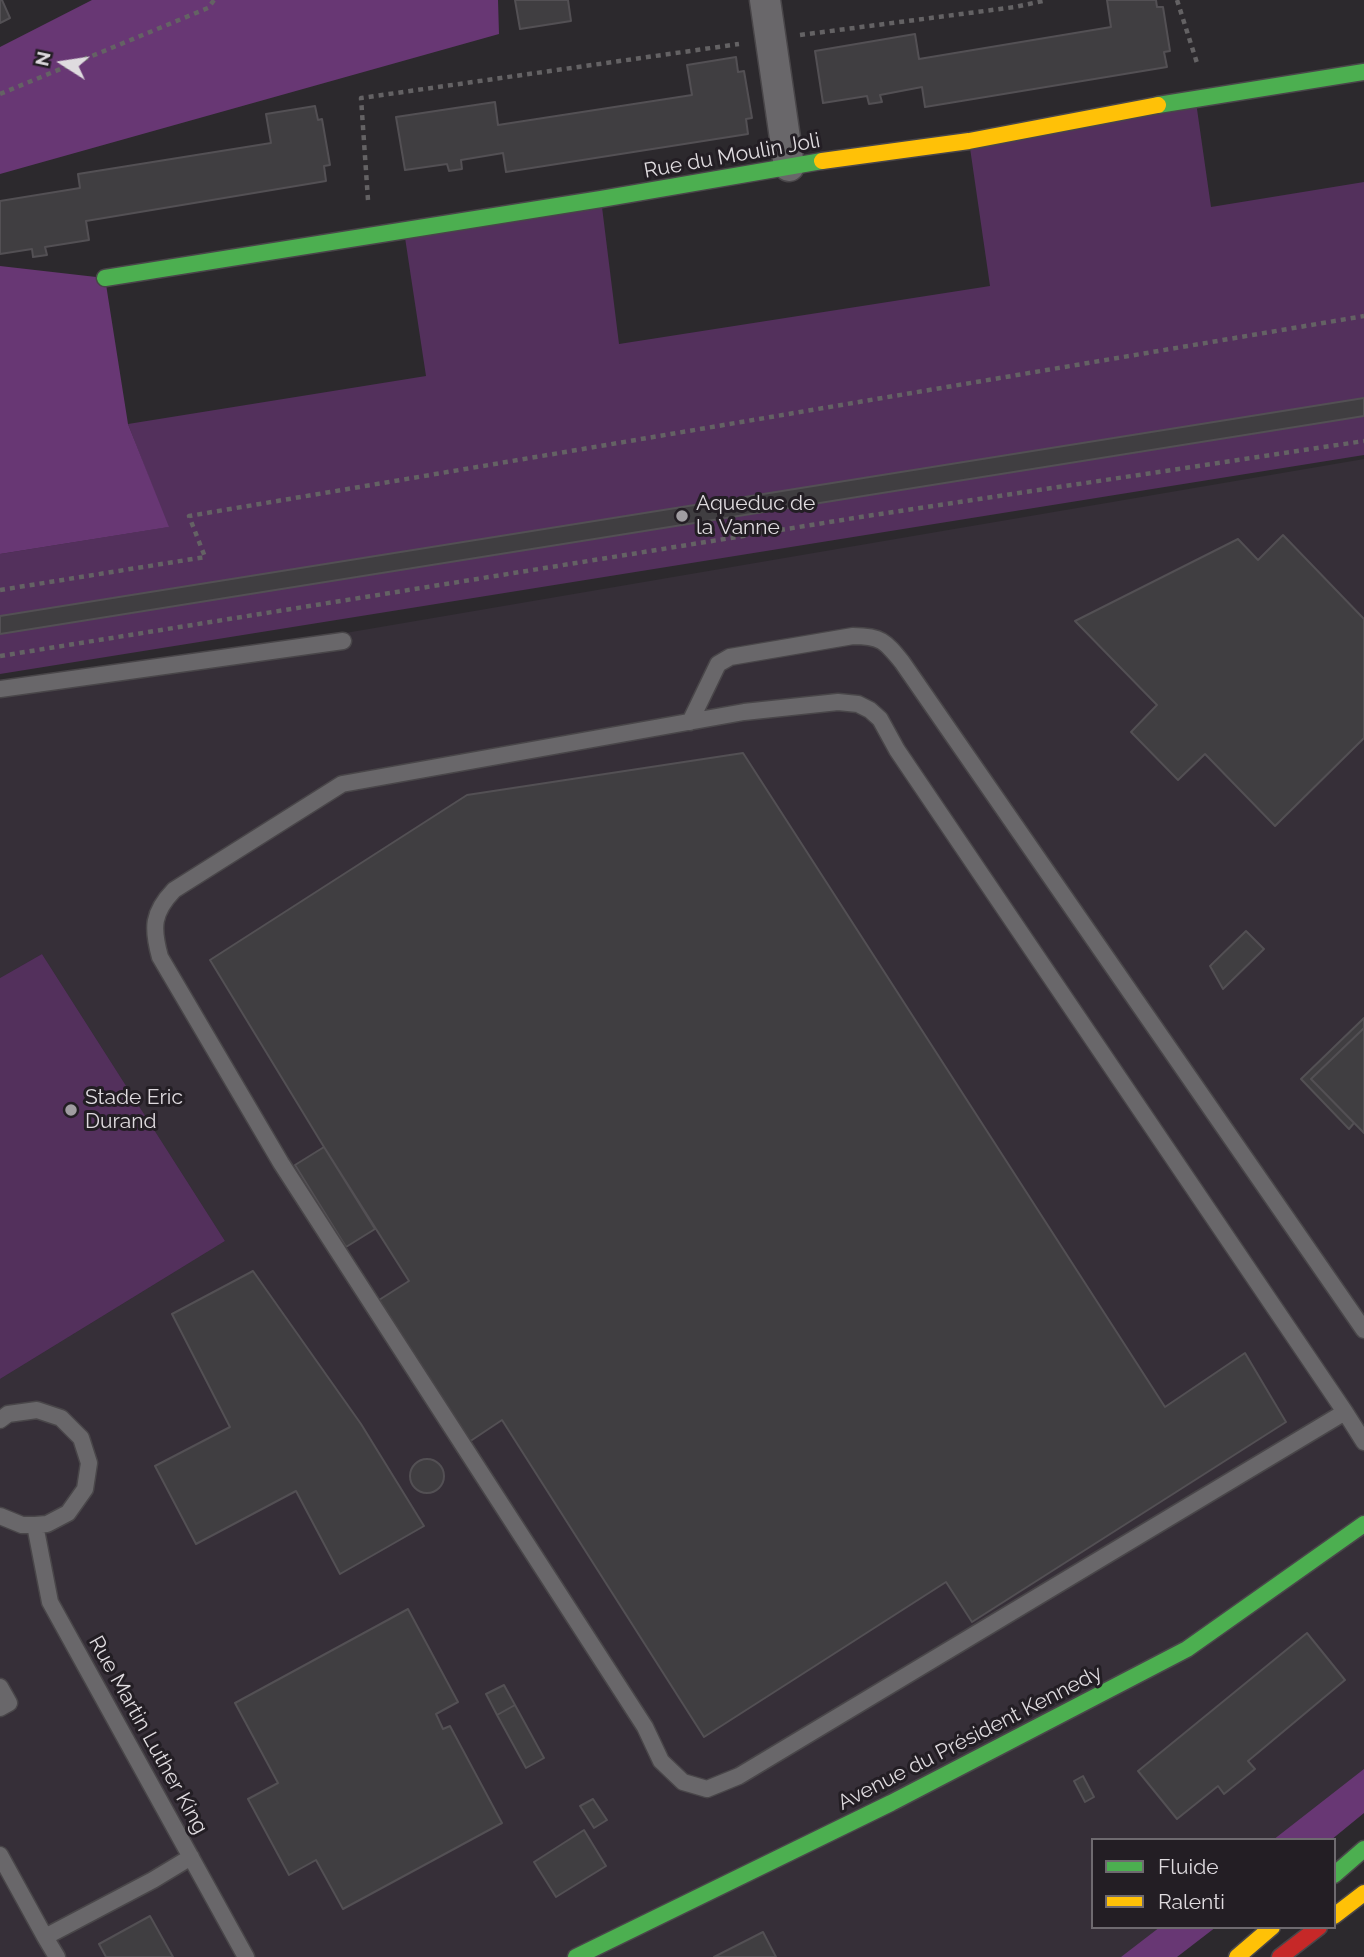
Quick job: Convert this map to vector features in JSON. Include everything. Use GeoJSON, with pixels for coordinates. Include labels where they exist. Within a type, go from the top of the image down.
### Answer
{"type":"FeatureCollection","features":[{"type":"Feature","properties":{"kind":"main road","name":"Rue du Moulin Joli"},"geometry":{"type":"LineString","coordinates":[[106,278],[601,199],[789,166],[969,141],[1207,96],[1364,72]]}},
{"type":"Feature","properties":{"kind":"main road","name":"Avenue du Président Kennedy"},"geometry":{"type":"LineString","coordinates":[[576,1957],[891,1803],[1187,1649],[1364,1524]]}},
{"type":"Feature","properties":{"kind":"main road"},"geometry":{"type":"LineString","coordinates":[[1336,1873],[1364,1849]]}},
{"type":"Feature","properties":{"kind":"main road"},"geometry":{"type":"LineString","coordinates":[[1336,1914],[1364,1893]]}},
{"type":"Feature","properties":{"kind":"main road"},"geometry":{"type":"LineString","coordinates":[[1237,1957],[1270,1929]]}},
{"type":"Feature","properties":{"kind":"main road"},"geometry":{"type":"LineString","coordinates":[[1280,1957],[1316,1929]]}},
{"type":"Feature","properties":{"kind":"street"},"geometry":{"type":"LineString","coordinates":[[765,0],[789,166]]}},
{"type":"Feature","properties":{"kind":"lane"},"geometry":{"type":"LineString","coordinates":[[690,722],[718,664],[730,657],[853,636],[871,636],[885,641],[1364,1330]]}},
{"type":"Feature","properties":{"kind":"lane"},"geometry":{"type":"LineString","coordinates":[[0,690],[342,641]]}},
{"type":"Feature","properties":{"kind":"lane"},"geometry":{"type":"LineString","coordinates":[[1345,1412],[739,1776],[707,1789],[683,1782],[661,1760],[645,1727],[281,1163],[160,957],[154,935],[160,907],[174,890],[342,784],[744,712],[838,702],[858,704],[880,719],[897,750],[1345,1412],[1364,1442]]}},
{"type":"Feature","properties":{"kind":"lane"},"geometry":{"type":"LineString","coordinates":[[0,1420],[8,1414],[37,1410],[61,1418],[81,1438],[89,1463],[85,1489],[68,1513],[47,1524],[35,1525],[22,1525],[0,1517]]}},
{"type":"Feature","properties":{"kind":"lane","name":"Rue Martin Luther King"},"geometry":{"type":"LineString","coordinates":[[35,1525],[50,1602],[246,1957]]}},
{"type":"Feature","properties":{"kind":"lane"},"geometry":{"type":"LineString","coordinates":[[0,1687],[9,1703],[0,1708]]}},
{"type":"Feature","properties":{"kind":"lane"},"geometry":{"type":"LineString","coordinates":[[0,1855],[46,1937],[53,1956]]}},
{"type":"Feature","properties":{"kind":"lane"},"geometry":{"type":"LineString","coordinates":[[46,1937],[191,1857]]}},
{"type":"Feature","properties":{"kind":"lane"},"geometry":{"type":"LineString","coordinates":[[0,1891],[15,1882]]}},
{"type":"Feature","properties":{"kind":"path"},"geometry":{"type":"LineString","coordinates":[[0,94],[208,8],[214,0]]}},
{"type":"Feature","properties":{"kind":"path"},"geometry":{"type":"LineString","coordinates":[[370,236],[361,98],[1015,7],[1046,0]]}},
{"type":"Feature","properties":{"kind":"path"},"geometry":{"type":"LineString","coordinates":[[1177,0],[1207,96]]}},
{"type":"Feature","properties":{"kind":"path"},"geometry":{"type":"LineString","coordinates":[[0,590],[205,557],[189,516],[1364,316]]}},
{"type":"Feature","properties":{"kind":"path"},"geometry":{"type":"LineString","coordinates":[[0,656],[873,515],[1364,441]]}},
{"type":"Feature","properties":{"kind":"shaded area"},"geometry":{"type":"Polygon","coordinates":[[[92,0],[498,0],[499,34],[0,174],[0,47],[92,0]]]}},
{"type":"Feature","properties":{"kind":"shaded area"},"geometry":{"type":"Polygon","coordinates":[[[1196,102],[1211,207],[1364,182],[1364,455],[0,674],[0,554],[168,527],[128,424],[426,376],[404,231],[601,199],[619,344],[990,286],[969,141],[1196,102]]]}},
{"type":"Feature","properties":{"kind":"shaded area"},"geometry":{"type":"Polygon","coordinates":[[[0,266],[105,278],[128,424],[169,527],[0,554],[0,266]]]}},
{"type":"Feature","properties":{"kind":"shaded area"},"geometry":{"type":"Polygon","coordinates":[[[1364,459],[1364,1773],[1284,1838],[1091,1838],[1091,1929],[1171,1929],[1136,1957],[0,1957],[0,1379],[225,1241],[42,954],[0,978],[0,692],[1364,459]]]}},
{"type":"Feature","properties":{"kind":"shaded area","name":"Stade Eric Durand"},"geometry":{"type":"Polygon","coordinates":[[[42,954],[225,1241],[0,1379],[0,978],[42,954]]]}},
{"type":"Feature","properties":{"kind":"shaded area"},"geometry":{"type":"Polygon","coordinates":[[[1364,1769],[1364,1813],[1333,1838],[1276,1838],[1364,1769]]]}},
{"type":"Feature","properties":{"kind":"shaded area"},"geometry":{"type":"Polygon","coordinates":[[[1157,1929],[1213,1929],[1177,1957],[1121,1957],[1157,1929]]]}},
{"type":"Feature","properties":{"kind":"building"},"geometry":{"type":"Polygon","coordinates":[[[0,0],[10,18],[0,23],[0,0]]]}},
{"type":"Feature","properties":{"kind":"building"},"geometry":{"type":"Polygon","coordinates":[[[515,0],[568,0],[571,21],[520,29],[515,0]]]}},
{"type":"Feature","properties":{"kind":"building"},"geometry":{"type":"Polygon","coordinates":[[[1107,0],[1156,0],[1157,7],[1163,7],[1170,51],[1164,52],[1167,67],[925,107],[922,87],[880,95],[882,102],[869,104],[867,96],[823,103],[815,51],[915,34],[919,59],[1111,27],[1107,0]]]}},
{"type":"Feature","properties":{"kind":"building"},"geometry":{"type":"Polygon","coordinates":[[[736,57],[738,72],[744,71],[752,118],[746,119],[748,134],[506,172],[503,153],[461,160],[462,169],[449,171],[447,164],[405,170],[396,117],[495,102],[498,125],[692,95],[687,65],[736,57]]]}},
{"type":"Feature","properties":{"kind":"building"},"geometry":{"type":"Polygon","coordinates":[[[315,106],[318,120],[322,119],[330,165],[324,166],[326,181],[86,221],[89,240],[45,247],[47,255],[33,257],[32,249],[0,254],[0,201],[80,188],[78,174],[271,143],[266,114],[315,106]]]}},
{"type":"Feature","properties":{"kind":"building","name":"Aqueduc de la Vanne"},"geometry":{"type":"Polygon","coordinates":[[[1364,398],[1364,416],[0,634],[0,616],[1364,398]]]}},
{"type":"Feature","properties":{"kind":"building"},"geometry":{"type":"Polygon","coordinates":[[[1283,535],[1364,619],[1364,738],[1275,826],[1205,754],[1178,780],[1131,732],[1157,705],[1075,621],[1238,539],[1258,560],[1283,535]]]}},
{"type":"Feature","properties":{"kind":"building"},"geometry":{"type":"Polygon","coordinates":[[[743,753],[1165,1407],[1245,1353],[1286,1422],[972,1622],[946,1582],[704,1737],[502,1420],[469,1442],[379,1300],[409,1281],[210,960],[467,795],[743,753]]]}},
{"type":"Feature","properties":{"kind":"building"},"geometry":{"type":"Polygon","coordinates":[[[1246,931],[1264,949],[1223,989],[1210,966],[1246,931]]]}},
{"type":"Feature","properties":{"kind":"building"},"geometry":{"type":"Polygon","coordinates":[[[1364,1018],[1364,1028],[1311,1079],[1354,1123],[1349,1129],[1301,1079],[1364,1018]]]}},
{"type":"Feature","properties":{"kind":"building"},"geometry":{"type":"Polygon","coordinates":[[[1364,1028],[1364,1133],[1311,1079],[1364,1028]]]}},
{"type":"Feature","properties":{"kind":"building"},"geometry":{"type":"Polygon","coordinates":[[[324,1147],[375,1229],[346,1247],[295,1165],[324,1147]]]}},
{"type":"Feature","properties":{"kind":"building"},"geometry":{"type":"Polygon","coordinates":[[[253,1271],[361,1424],[424,1526],[340,1574],[296,1491],[196,1544],[155,1466],[230,1427],[172,1314],[253,1271]]]}},
{"type":"Feature","properties":{"kind":"building"},"geometry":{"type":"Polygon","coordinates":[[[427,1459],[439,1464],[444,1476],[439,1488],[427,1493],[415,1488],[410,1476],[415,1464],[427,1459]]]}},
{"type":"Feature","properties":{"kind":"building"},"geometry":{"type":"Polygon","coordinates":[[[408,1609],[458,1702],[436,1714],[443,1729],[450,1726],[502,1823],[343,1909],[316,1860],[289,1875],[248,1799],[278,1783],[235,1703],[408,1609]]]}},
{"type":"Feature","properties":{"kind":"building"},"geometry":{"type":"Polygon","coordinates":[[[1307,1633],[1345,1680],[1248,1761],[1255,1769],[1224,1794],[1218,1786],[1177,1819],[1138,1771],[1307,1633]]]}},
{"type":"Feature","properties":{"kind":"building"},"geometry":{"type":"Polygon","coordinates":[[[504,1685],[515,1705],[497,1715],[486,1694],[504,1685]]]}},
{"type":"Feature","properties":{"kind":"building"},"geometry":{"type":"Polygon","coordinates":[[[515,1705],[544,1758],[526,1768],[497,1715],[515,1705]]]}},
{"type":"Feature","properties":{"kind":"building"},"geometry":{"type":"Polygon","coordinates":[[[1083,1776],[1094,1797],[1085,1802],[1074,1781],[1083,1776]]]}},
{"type":"Feature","properties":{"kind":"building"},"geometry":{"type":"Polygon","coordinates":[[[593,1799],[607,1820],[594,1828],[580,1806],[593,1799]]]}},
{"type":"Feature","properties":{"kind":"building"},"geometry":{"type":"Polygon","coordinates":[[[584,1830],[606,1866],[556,1897],[534,1862],[584,1830]]]}},
{"type":"Feature","properties":{"kind":"building"},"geometry":{"type":"Polygon","coordinates":[[[150,1916],[173,1957],[106,1957],[99,1944],[150,1916]]]}},
{"type":"Feature","properties":{"kind":"building"},"geometry":{"type":"Polygon","coordinates":[[[763,1932],[776,1957],[714,1957],[763,1932]]]}},
{"type":"Feature","properties":{"kind":"traffic: fast"},"geometry":{"type":"LineString","coordinates":[[1158,105],[1364,72]]}},
{"type":"Feature","properties":{"kind":"traffic: fast"},"geometry":{"type":"LineString","coordinates":[[105,278],[822,161]]}},
{"type":"Feature","properties":{"kind":"traffic: fast"},"geometry":{"type":"LineString","coordinates":[[576,1957],[891,1803],[1187,1649],[1364,1524]]}},
{"type":"Feature","properties":{"kind":"traffic: fast"},"geometry":{"type":"LineString","coordinates":[[1336,1873],[1364,1849]]}},
{"type":"Feature","properties":{"kind":"traffic: slow"},"geometry":{"type":"LineString","coordinates":[[822,161],[969,141],[1158,105]]}},
{"type":"Feature","properties":{"kind":"traffic: slow"},"geometry":{"type":"LineString","coordinates":[[1336,1914],[1364,1893]]}},
{"type":"Feature","properties":{"kind":"traffic: slow"},"geometry":{"type":"LineString","coordinates":[[1237,1957],[1270,1929]]}},
{"type":"Feature","properties":{"kind":"traffic: jam"},"geometry":{"type":"LineString","coordinates":[[1280,1957],[1316,1929]]}},
{"type":"Feature","properties":{"kind":"place","name":"Aqueduc de la Vanne"},"geometry":{"type":"Point","coordinates":[682,516]}},
{"type":"Feature","properties":{"kind":"place","name":"Stade Eric Durand"},"geometry":{"type":"Point","coordinates":[71,1110]}}]}
